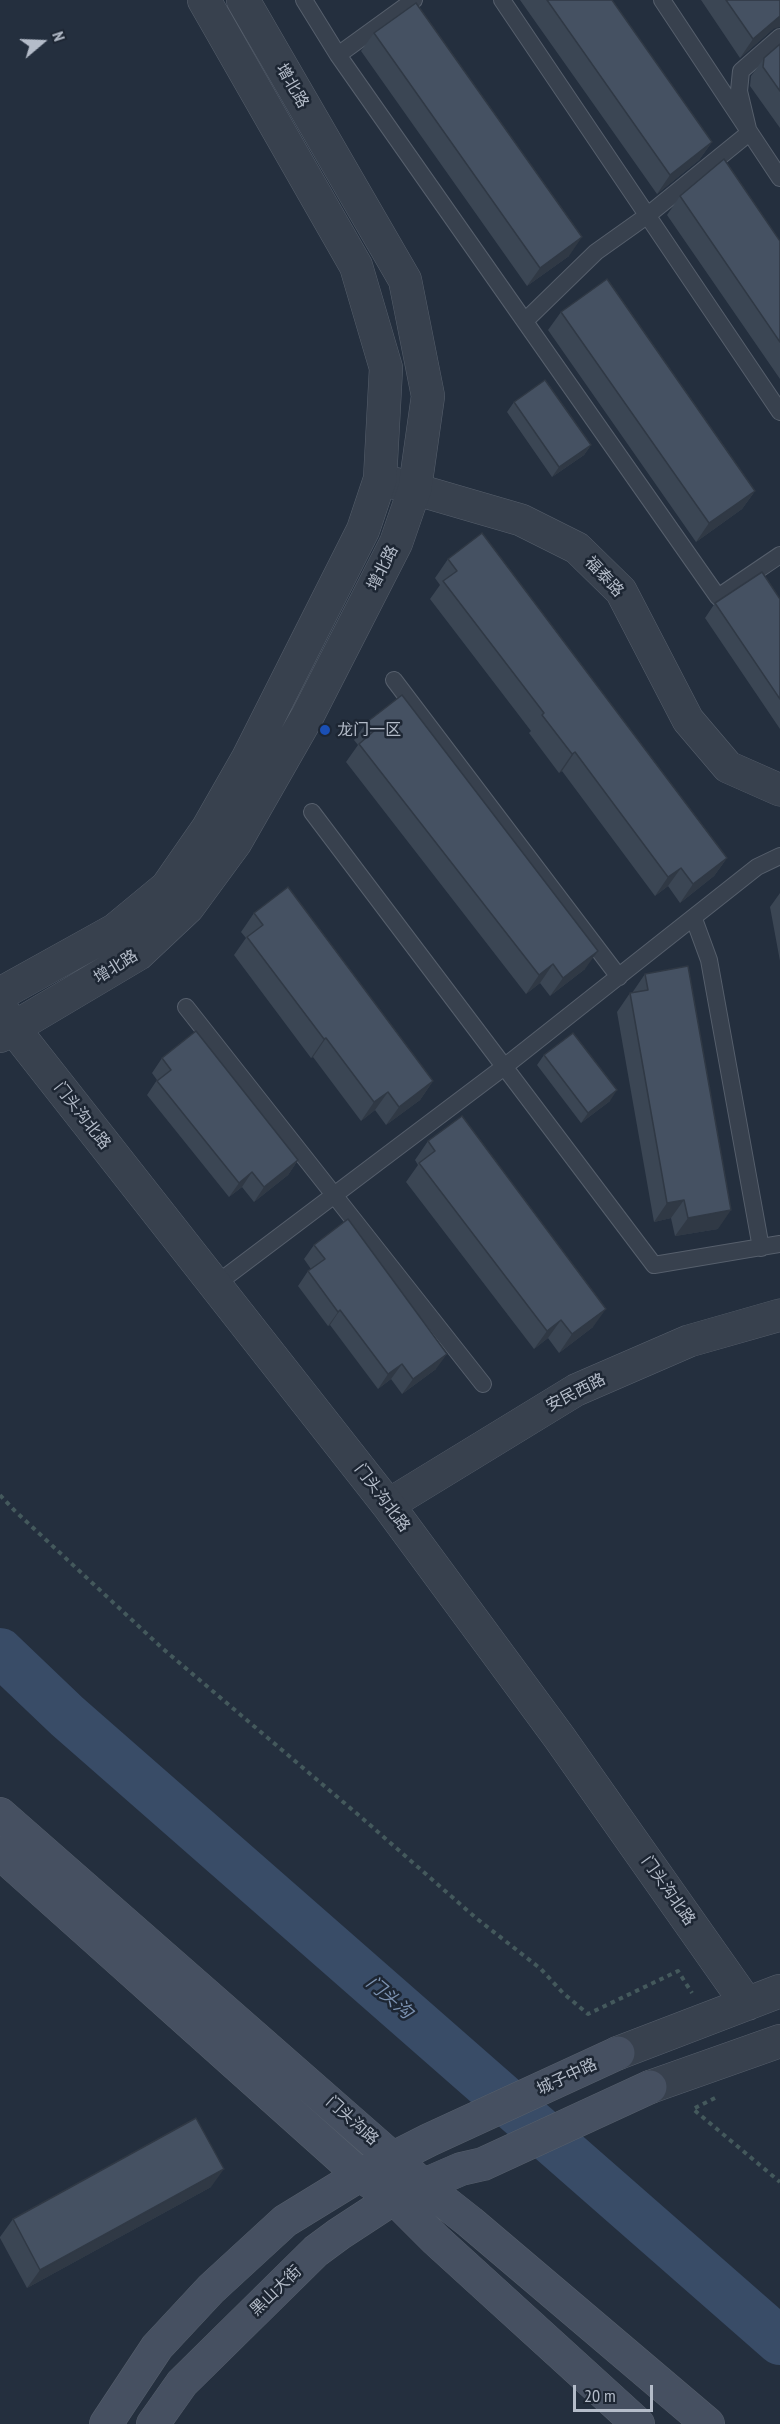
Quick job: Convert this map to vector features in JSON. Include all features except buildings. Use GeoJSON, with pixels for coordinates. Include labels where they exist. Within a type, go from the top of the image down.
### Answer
{"type":"FeatureCollection","features":[{"type":"Feature","properties":{"kind":"main road","name":"门头沟路"},"geometry":{"type":"LineString","coordinates":[[0,1814],[393,2158],[436,2240],[638,2424]]}},
{"type":"Feature","properties":{"kind":"main road","name":"门头沟路"},"geometry":{"type":"LineString","coordinates":[[0,1853],[360,2175],[409,2192],[470,2222],[708,2424]]}},
{"type":"Feature","properties":{"kind":"main road","name":"城子中路"},"geometry":{"type":"LineString","coordinates":[[360,2175],[446,2132],[618,2053]]}},
{"type":"Feature","properties":{"kind":"main road","name":"黑山大街"},"geometry":{"type":"LineString","coordinates":[[153,2424],[182,2383],[316,2251],[409,2192],[461,2169],[483,2164],[650,2087]]}},
{"type":"Feature","properties":{"kind":"main road"},"geometry":{"type":"LineString","coordinates":[[106,2424],[157,2347],[211,2289],[285,2221],[360,2175]]}},
{"type":"Feature","properties":{"kind":"street","name":"增北路"},"geometry":{"type":"LineString","coordinates":[[0,994],[115,930],[167,887],[208,828],[248,758],[363,530],[380,479],[386,368],[356,266],[204,0]]}},
{"type":"Feature","properties":{"kind":"street","name":"增北路"},"geometry":{"type":"LineString","coordinates":[[5,1024],[138,954],[188,907],[235,843],[307,717],[396,543],[415,488],[428,396],[405,280],[243,0]]}},
{"type":"Feature","properties":{"kind":"street","name":"福泰路"},"geometry":{"type":"LineString","coordinates":[[380,479],[521,520],[577,548],[621,591],[688,720],[728,767],[780,790]]}},
{"type":"Feature","properties":{"kind":"street","name":"门头沟北路"},"geometry":{"type":"LineString","coordinates":[[5,1024],[388,1505],[559,1737],[747,2004]]}},
{"type":"Feature","properties":{"kind":"street","name":"安民西路"},"geometry":{"type":"LineString","coordinates":[[388,1505],[576,1390],[689,1341],[780,1316]]}},
{"type":"Feature","properties":{"kind":"street","name":"城子中路"},"geometry":{"type":"LineString","coordinates":[[618,2053],[780,1991]]}},
{"type":"Feature","properties":{"kind":"street"},"geometry":{"type":"LineString","coordinates":[[650,2087],[780,2041]]}},
{"type":"Feature","properties":{"kind":"lane"},"geometry":{"type":"LineString","coordinates":[[304,0],[338,55],[526,320],[718,597],[780,555]]}},
{"type":"Feature","properties":{"kind":"lane"},"geometry":{"type":"LineString","coordinates":[[338,55],[414,0]]}},
{"type":"Feature","properties":{"kind":"lane"},"geometry":{"type":"LineString","coordinates":[[502,0],[780,412]]}},
{"type":"Feature","properties":{"kind":"lane"},"geometry":{"type":"LineString","coordinates":[[662,0],[780,178]]}},
{"type":"Feature","properties":{"kind":"lane"},"geometry":{"type":"LineString","coordinates":[[749,133],[739,91],[741,71],[780,37]]}},
{"type":"Feature","properties":{"kind":"lane"},"geometry":{"type":"LineString","coordinates":[[526,320],[596,252],[648,215],[749,133]]}},
{"type":"Feature","properties":{"kind":"lane"},"geometry":{"type":"LineString","coordinates":[[394,680],[619,977]]}},
{"type":"Feature","properties":{"kind":"lane"},"geometry":{"type":"LineString","coordinates":[[312,812],[654,1265],[780,1244]]}},
{"type":"Feature","properties":{"kind":"lane"},"geometry":{"type":"LineString","coordinates":[[215,1285],[504,1067],[757,867],[780,856]]}},
{"type":"Feature","properties":{"kind":"lane"},"geometry":{"type":"LineString","coordinates":[[694,919],[710,960],[761,1248]]}},
{"type":"Feature","properties":{"kind":"lane"},"geometry":{"type":"LineString","coordinates":[[186,1007],[483,1384]]}},
{"type":"Feature","properties":{"kind":"path"},"geometry":{"type":"LineString","coordinates":[[0,1495],[162,1648],[476,1918],[541,1969],[563,1993],[588,2014],[678,1971],[707,2019]]}},
{"type":"Feature","properties":{"kind":"path"},"geometry":{"type":"LineString","coordinates":[[724,2093],[693,2109],[780,2182]]}},
{"type":"Feature","properties":{"kind":"waterway","name":"门头沟"},"geometry":{"type":"LineString","coordinates":[[0,1652],[67,1716],[780,2341]]}},
{"type":"Feature","properties":{"kind":"place","name":"龙门一区"},"geometry":{"type":"Point","coordinates":[325,730]}}]}
